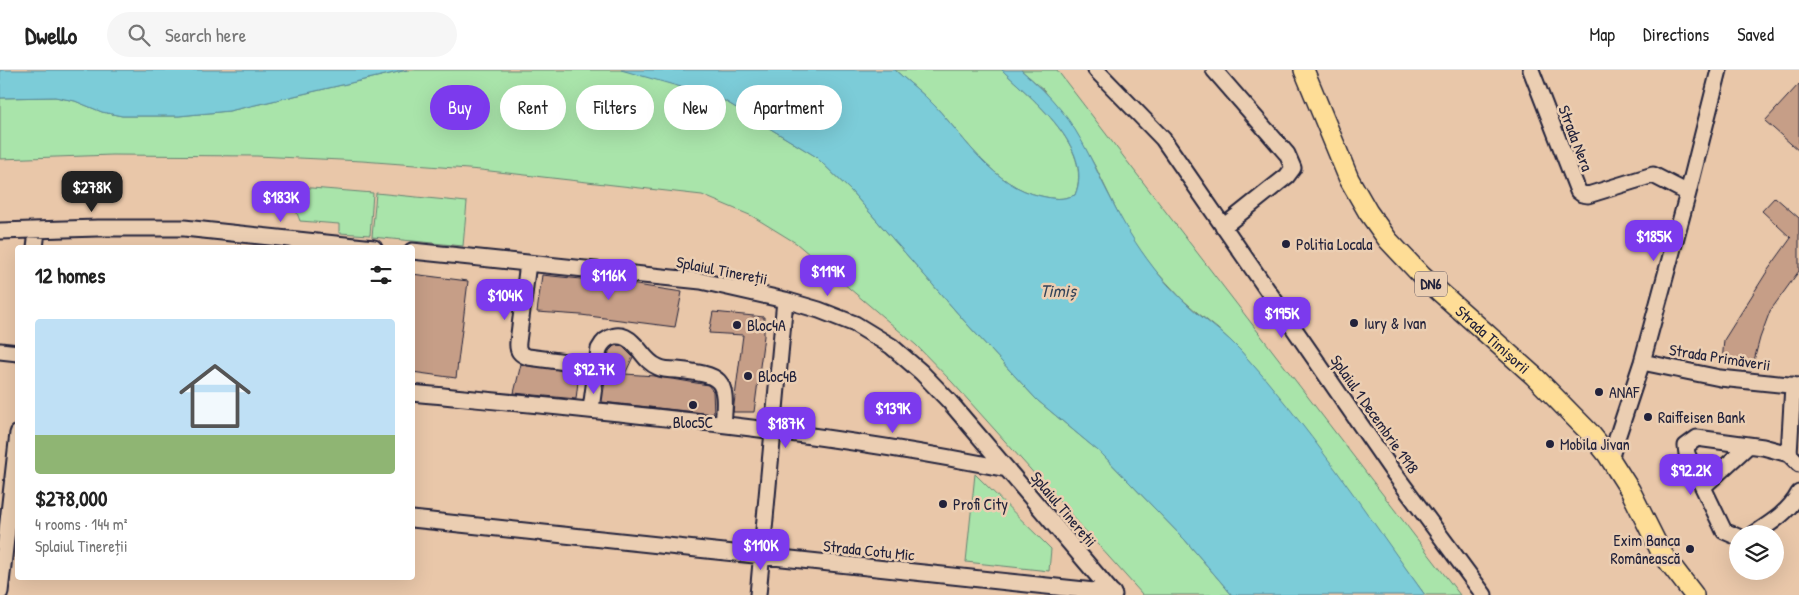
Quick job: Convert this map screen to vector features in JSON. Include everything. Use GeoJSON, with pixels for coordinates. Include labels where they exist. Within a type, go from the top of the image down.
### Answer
{"type":"FeatureCollection","features":[{"type":"Feature","properties":{"kind":"main road","name":"Strada Timișorii"},"geometry":{"type":"LineString","coordinates":[[1304,70],[1349,179],[1368,212],[1388,240],[1422,276],[1534,376],[1590,433],[1630,490],[1661,552],[1694,595]]}},
{"type":"Feature","properties":{"kind":"main road","name":"Strada Timișorii"},"geometry":{"type":"LineString","coordinates":[[1661,552],[1665,571],[1677,595]]}},
{"type":"Feature","properties":{"kind":"street","name":"Splaiul 1 Decembrie 1918"},"geometry":{"type":"LineString","coordinates":[[1096,70],[1163,139],[1391,469],[1484,595]]}},
{"type":"Feature","properties":{"kind":"street"},"geometry":{"type":"LineString","coordinates":[[1214,70],[1287,154],[1293,168],[1287,176],[1223,227]]}},
{"type":"Feature","properties":{"kind":"street","name":"Strada Nera"},"geometry":{"type":"LineString","coordinates":[[1531,70],[1578,190],[1582,194],[1588,196],[1654,175],[1688,193]]}},
{"type":"Feature","properties":{"kind":"street"},"geometry":{"type":"LineString","coordinates":[[1610,460],[1642,362],[1719,70]]}},
{"type":"Feature","properties":{"kind":"street"},"geometry":{"type":"LineString","coordinates":[[0,231],[184,228],[346,245]]}},
{"type":"Feature","properties":{"kind":"street"},"geometry":{"type":"LineString","coordinates":[[35,245],[37,231]]}},
{"type":"Feature","properties":{"kind":"street","name":"Splaiul Tinereții"},"geometry":{"type":"LineString","coordinates":[[415,251],[701,281],[785,300],[819,310],[855,324],[891,346],[950,401],[1114,594]]}},
{"type":"Feature","properties":{"kind":"street"},"geometry":{"type":"LineString","coordinates":[[528,263],[517,349],[521,355],[528,358],[597,366]]}},
{"type":"Feature","properties":{"kind":"street"},"geometry":{"type":"LineString","coordinates":[[758,595],[785,300]]}},
{"type":"Feature","properties":{"kind":"street"},"geometry":{"type":"LineString","coordinates":[[591,409],[599,350],[603,341],[612,336],[623,336],[633,342],[650,363],[659,368],[705,373],[716,378],[723,386],[725,404],[723,424]]}},
{"type":"Feature","properties":{"kind":"street"},"geometry":{"type":"LineString","coordinates":[[0,351],[15,353]]}},
{"type":"Feature","properties":{"kind":"street","name":"Strada Primăverii"},"geometry":{"type":"LineString","coordinates":[[1642,362],[1720,378],[1796,385],[1794,459],[1763,447],[1696,438],[1686,446],[1687,454],[1724,531],[1729,533]]}},
{"type":"Feature","properties":{"kind":"street"},"geometry":{"type":"LineString","coordinates":[[415,393],[591,409],[773,430],[965,460],[1007,469]]}},
{"type":"Feature","properties":{"kind":"street"},"geometry":{"type":"LineString","coordinates":[[1703,487],[1749,446]]}},
{"type":"Feature","properties":{"kind":"street"},"geometry":{"type":"LineString","coordinates":[[0,592],[10,476],[15,449]]}},
{"type":"Feature","properties":{"kind":"street"},"geometry":{"type":"LineString","coordinates":[[1768,525],[1793,505],[1799,493]]}},
{"type":"Feature","properties":{"kind":"street","name":"Strada Cotu Mic"},"geometry":{"type":"LineString","coordinates":[[415,519],[1114,594]]}},
{"type":"Feature","properties":{"kind":"green space"},"geometry":{"type":"Polygon","coordinates":[[[407,70],[624,70],[675,85],[664,85],[664,130],[726,130],[726,102],[736,108],[736,130],[772,130],[815,156],[851,191],[967,324],[1037,400],[1103,455],[1185,540],[1232,595],[1143,595],[952,382],[916,345],[796,243],[752,216],[702,195],[481,170],[362,161],[257,156],[112,155],[0,159],[0,98],[55,97],[75,101],[102,112],[122,116],[179,116],[229,111],[407,70]]]}},
{"type":"Feature","properties":{"kind":"green space"},"geometry":{"type":"Polygon","coordinates":[[[895,70],[1002,70],[1057,125],[1068,142],[1076,159],[1079,177],[1075,195],[1062,198],[1046,197],[1024,191],[1009,182],[982,160],[935,106],[895,70]]]}},
{"type":"Feature","properties":{"kind":"green space"},"geometry":{"type":"Polygon","coordinates":[[[1021,70],[1057,70],[1460,595],[1425,595],[1266,381],[1239,349],[1182,299],[1154,269],[1122,221],[1077,134],[1044,90],[1021,70]]]}},
{"type":"Feature","properties":{"kind":"green space"},"geometry":{"type":"Polygon","coordinates":[[[287,186],[373,193],[370,235],[339,233],[339,224],[300,221],[287,186]]]}},
{"type":"Feature","properties":{"kind":"green space"},"geometry":{"type":"Polygon","coordinates":[[[376,193],[467,202],[463,246],[372,237],[376,193]]]}},
{"type":"Feature","properties":{"kind":"green space"},"geometry":{"type":"Polygon","coordinates":[[[975,474],[1051,549],[1049,571],[966,562],[975,474]]]}},
{"type":"Feature","properties":{"kind":"water"},"geometry":{"type":"Polygon","coordinates":[[[0,70],[407,70],[229,111],[179,116],[122,116],[102,112],[75,101],[55,97],[0,98],[0,70]]]}},
{"type":"Feature","properties":{"kind":"water","name":"Timiș"},"geometry":{"type":"Polygon","coordinates":[[[621,70],[895,70],[935,106],[982,160],[1009,182],[1024,191],[1046,197],[1062,198],[1075,195],[1079,177],[1076,160],[1069,142],[1044,110],[1002,70],[1021,70],[1047,94],[1069,120],[1125,225],[1153,267],[1185,302],[1235,345],[1290,409],[1425,595],[1232,595],[1185,540],[1103,455],[1037,400],[967,324],[851,191],[815,156],[772,130],[842,130],[842,85],[736,85],[736,108],[726,102],[726,85],[674,85],[621,70]]]}},
{"type":"Feature","properties":{"kind":"building"},"geometry":{"type":"Polygon","coordinates":[[[1799,84],[1799,151],[1765,121],[1799,84]]]}},
{"type":"Feature","properties":{"kind":"building"},"geometry":{"type":"Polygon","coordinates":[[[1775,197],[1799,218],[1799,271],[1770,311],[1752,368],[1722,362],[1724,340],[1768,270],[1791,238],[1762,211],[1775,197]]]}},
{"type":"Feature","properties":{"kind":"building"},"geometry":{"type":"Polygon","coordinates":[[[415,274],[468,281],[456,378],[415,372],[415,274]]]}},
{"type":"Feature","properties":{"kind":"building"},"geometry":{"type":"Polygon","coordinates":[[[542,275],[630,284],[682,292],[675,327],[581,315],[537,312],[542,275]]]}},
{"type":"Feature","properties":{"kind":"building"},"geometry":{"type":"Polygon","coordinates":[[[713,312],[764,317],[764,336],[754,412],[733,412],[743,335],[709,333],[713,312]]]}},
{"type":"Feature","properties":{"kind":"building"},"geometry":{"type":"Polygon","coordinates":[[[614,346],[623,347],[633,357],[625,374],[655,376],[708,385],[713,391],[714,414],[602,402],[609,351],[614,346]]]}},
{"type":"Feature","properties":{"kind":"building"},"geometry":{"type":"Polygon","coordinates":[[[521,364],[579,373],[576,399],[514,393],[521,364]]]}},
{"type":"Feature","properties":{"kind":"place","name":"Politia Locala"},"geometry":{"type":"Point","coordinates":[1286,244]}},
{"type":"Feature","properties":{"kind":"place","name":"Iury & Ivan"},"geometry":{"type":"Point","coordinates":[1354,323]}},
{"type":"Feature","properties":{"kind":"place","name":"Bloc4A"},"geometry":{"type":"Point","coordinates":[737,325]}},
{"type":"Feature","properties":{"kind":"place","name":"Bloc4B"},"geometry":{"type":"Point","coordinates":[748,376]}},
{"type":"Feature","properties":{"kind":"place","name":"ANAF"},"geometry":{"type":"Point","coordinates":[1599,392]}},
{"type":"Feature","properties":{"kind":"place","name":"Bloc5C"},"geometry":{"type":"Point","coordinates":[693,405]}},
{"type":"Feature","properties":{"kind":"place","name":"Raiffeisen Bank"},"geometry":{"type":"Point","coordinates":[1648,417]}},
{"type":"Feature","properties":{"kind":"place","name":"Mobila Jivan"},"geometry":{"type":"Point","coordinates":[1550,444]}},
{"type":"Feature","properties":{"kind":"place","name":"Profi City"},"geometry":{"type":"Point","coordinates":[943,504]}},
{"type":"Feature","properties":{"kind":"place","name":"Exim Banca Românească"},"geometry":{"type":"Point","coordinates":[1690,549]}}]}
